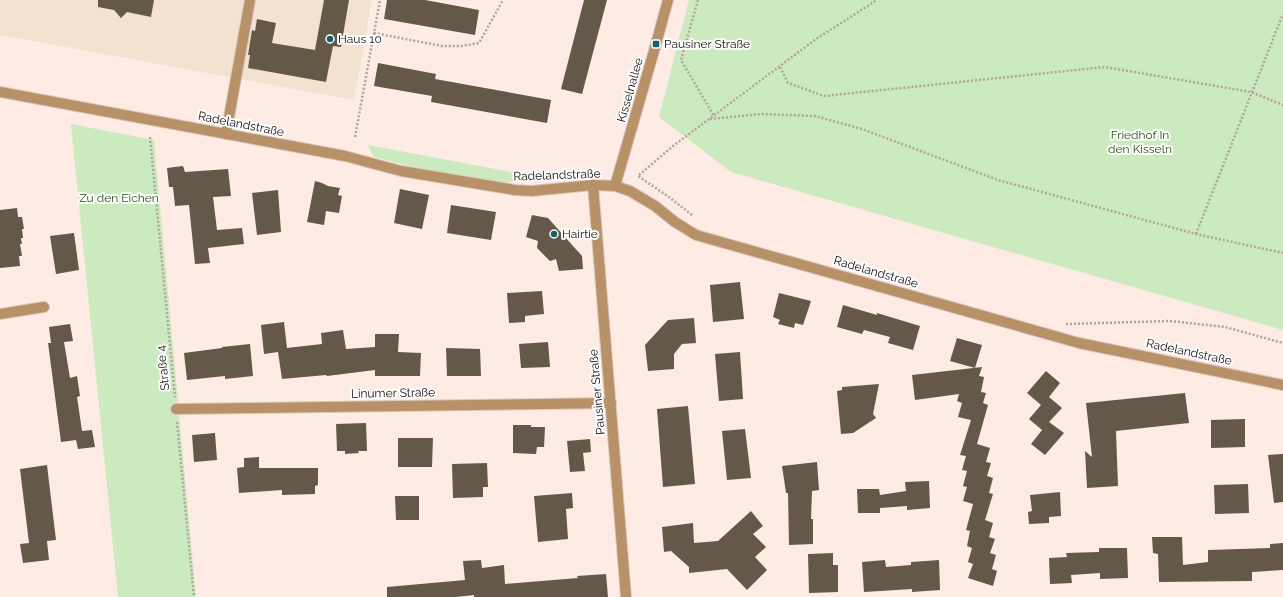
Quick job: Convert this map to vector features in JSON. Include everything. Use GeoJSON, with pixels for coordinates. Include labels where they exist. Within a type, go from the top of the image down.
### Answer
{"type":"FeatureCollection","features":[{"type":"Feature","properties":{"kind":"street"},"geometry":{"type":"LineString","coordinates":[[226,134],[250,0]]}},
{"type":"Feature","properties":{"kind":"street","name":"Kisselnallee"},"geometry":{"type":"LineString","coordinates":[[615,186],[668,0]]}},
{"type":"Feature","properties":{"kind":"street","name":"Radelandstraße"},"geometry":{"type":"LineString","coordinates":[[0,92],[345,156],[401,171],[515,190],[532,191],[593,185],[615,186],[630,191],[655,206],[675,222],[696,235],[1078,343],[1283,385]]}},
{"type":"Feature","properties":{"kind":"street","name":"Pausiner Straße"},"geometry":{"type":"LineString","coordinates":[[593,185],[626,597]]}},
{"type":"Feature","properties":{"kind":"street"},"geometry":{"type":"LineString","coordinates":[[0,314],[44,307]]}},
{"type":"Feature","properties":{"kind":"street","name":"Linumer Straße"},"geometry":{"type":"LineString","coordinates":[[176,410],[611,403]]}},
{"type":"Feature","properties":{"kind":"path"},"geometry":{"type":"LineString","coordinates":[[355,137],[380,0]]}},
{"type":"Feature","properties":{"kind":"path"},"geometry":{"type":"LineString","coordinates":[[374,33],[442,46],[460,46],[479,43],[503,0]]}},
{"type":"Feature","properties":{"kind":"path"},"geometry":{"type":"LineString","coordinates":[[698,0],[681,60],[714,116]]}},
{"type":"Feature","properties":{"kind":"path"},"geometry":{"type":"LineString","coordinates":[[697,219],[669,197],[638,176],[673,146],[816,39],[877,0]]}},
{"type":"Feature","properties":{"kind":"path"},"geometry":{"type":"LineString","coordinates":[[1196,234],[1283,14]]}},
{"type":"Feature","properties":{"kind":"path"},"geometry":{"type":"LineString","coordinates":[[780,67],[788,83],[824,96],[1105,67],[1251,92],[1283,105]]}},
{"type":"Feature","properties":{"kind":"path"},"geometry":{"type":"LineString","coordinates":[[710,119],[761,114],[815,116],[862,129],[998,180],[1196,234],[1283,253]]}},
{"type":"Feature","properties":{"kind":"path","name":"Straße 4"},"geometry":{"type":"LineString","coordinates":[[150,137],[194,597]]}},
{"type":"Feature","properties":{"kind":"path"},"geometry":{"type":"LineString","coordinates":[[1062,324],[1170,321],[1225,326],[1283,343]]}},
{"type":"Feature","properties":{"kind":"shaded area"},"geometry":{"type":"Polygon","coordinates":[[[0,0],[372,0],[354,100],[0,35],[0,0]]]}},
{"type":"Feature","properties":{"kind":"green space","name":"Friedhof In den Kisseln"},"geometry":{"type":"Polygon","coordinates":[[[689,0],[1283,0],[1283,330],[731,172],[659,117],[689,0]]]}},
{"type":"Feature","properties":{"kind":"green space","name":"Zu den Eichen"},"geometry":{"type":"Polygon","coordinates":[[[71,124],[154,140],[196,597],[118,597],[71,124]]]}},
{"type":"Feature","properties":{"kind":"green space"},"geometry":{"type":"Polygon","coordinates":[[[368,145],[553,180],[531,182],[497,182],[417,168],[374,157],[368,145]]]}},
{"type":"Feature","properties":{"kind":"building"},"geometry":{"type":"Polygon","coordinates":[[[98,0],[154,0],[151,17],[127,12],[121,18],[114,10],[98,7],[98,0]]]}},
{"type":"Feature","properties":{"kind":"building","name":"Haus 10"},"geometry":{"type":"Polygon","coordinates":[[[324,0],[349,0],[341,47],[333,46],[326,82],[248,68],[250,55],[248,55],[252,30],[255,31],[257,19],[276,23],[272,43],[315,50],[324,0]]]}},
{"type":"Feature","properties":{"kind":"building"},"geometry":{"type":"Polygon","coordinates":[[[387,0],[425,0],[479,10],[475,35],[384,19],[387,0]]]}},
{"type":"Feature","properties":{"kind":"building"},"geometry":{"type":"Polygon","coordinates":[[[584,0],[607,0],[582,94],[561,89],[584,0]]]}},
{"type":"Feature","properties":{"kind":"building"},"geometry":{"type":"Polygon","coordinates":[[[378,63],[436,74],[435,79],[551,100],[547,123],[431,102],[432,96],[374,86],[378,63]]]}},
{"type":"Feature","properties":{"kind":"building"},"geometry":{"type":"Polygon","coordinates":[[[183,166],[185,172],[228,169],[231,196],[213,197],[217,230],[242,228],[244,244],[208,248],[210,263],[195,264],[189,205],[175,206],[173,187],[169,187],[167,168],[183,166]]]}},
{"type":"Feature","properties":{"kind":"building"},"geometry":{"type":"Polygon","coordinates":[[[315,181],[328,186],[340,188],[338,195],[342,196],[339,213],[326,211],[324,225],[307,222],[315,181]]]}},
{"type":"Feature","properties":{"kind":"building"},"geometry":{"type":"Polygon","coordinates":[[[400,189],[429,195],[422,229],[394,223],[400,189]]]}},
{"type":"Feature","properties":{"kind":"building"},"geometry":{"type":"Polygon","coordinates":[[[278,190],[281,232],[257,235],[252,193],[278,190]]]}},
{"type":"Feature","properties":{"kind":"building"},"geometry":{"type":"Polygon","coordinates":[[[451,205],[496,212],[491,240],[447,233],[451,205]]]}},
{"type":"Feature","properties":{"kind":"building"},"geometry":{"type":"Polygon","coordinates":[[[17,208],[18,217],[22,217],[24,229],[22,229],[22,244],[20,244],[22,256],[19,256],[20,266],[0,268],[0,210],[17,208]]]}},
{"type":"Feature","properties":{"kind":"building"},"geometry":{"type":"Polygon","coordinates":[[[532,215],[548,218],[582,256],[583,269],[559,271],[556,259],[550,261],[537,248],[538,241],[526,237],[532,215]]]}},
{"type":"Feature","properties":{"kind":"building"},"geometry":{"type":"Polygon","coordinates":[[[74,233],[79,270],[56,274],[50,236],[74,233]]]}},
{"type":"Feature","properties":{"kind":"building"},"geometry":{"type":"Polygon","coordinates":[[[740,282],[744,319],[713,322],[710,285],[740,282]]]}},
{"type":"Feature","properties":{"kind":"building"},"geometry":{"type":"Polygon","coordinates":[[[542,291],[544,314],[525,316],[525,322],[509,323],[507,293],[542,291]]]}},
{"type":"Feature","properties":{"kind":"building"},"geometry":{"type":"Polygon","coordinates":[[[779,293],[811,301],[803,325],[795,323],[794,328],[778,324],[780,320],[773,317],[779,293]]]}},
{"type":"Feature","properties":{"kind":"building"},"geometry":{"type":"Polygon","coordinates":[[[843,305],[877,315],[877,313],[920,326],[913,350],[888,343],[890,337],[864,330],[862,334],[837,327],[843,305]]]}},
{"type":"Feature","properties":{"kind":"building"},"geometry":{"type":"Polygon","coordinates":[[[694,318],[696,343],[682,344],[674,354],[674,369],[648,371],[645,345],[668,320],[694,318]]]}},
{"type":"Feature","properties":{"kind":"building"},"geometry":{"type":"Polygon","coordinates":[[[284,322],[287,348],[322,344],[321,333],[343,330],[346,349],[375,347],[375,334],[399,334],[398,352],[421,353],[420,376],[375,376],[375,370],[327,376],[282,379],[278,352],[264,354],[261,325],[284,322]]]}},
{"type":"Feature","properties":{"kind":"building"},"geometry":{"type":"Polygon","coordinates":[[[70,324],[73,341],[64,342],[70,378],[77,376],[80,396],[77,397],[82,431],[92,430],[95,447],[78,449],[76,440],[61,442],[48,343],[51,343],[49,327],[70,324]]]}},
{"type":"Feature","properties":{"kind":"building"},"geometry":{"type":"Polygon","coordinates":[[[957,338],[982,345],[975,368],[950,361],[957,338]]]}},
{"type":"Feature","properties":{"kind":"building"},"geometry":{"type":"Polygon","coordinates":[[[548,342],[550,367],[521,368],[519,344],[548,342]]]}},
{"type":"Feature","properties":{"kind":"building"},"geometry":{"type":"Polygon","coordinates":[[[250,344],[253,376],[225,379],[225,376],[187,380],[184,353],[250,344]]]}},
{"type":"Feature","properties":{"kind":"building"},"geometry":{"type":"Polygon","coordinates":[[[446,348],[480,349],[481,376],[447,376],[446,348]]]}},
{"type":"Feature","properties":{"kind":"building"},"geometry":{"type":"Polygon","coordinates":[[[740,352],[743,399],[719,401],[715,354],[740,352]]]}},
{"type":"Feature","properties":{"kind":"building"},"geometry":{"type":"Polygon","coordinates":[[[982,367],[979,376],[984,377],[981,392],[986,393],[983,403],[988,405],[977,444],[990,448],[986,462],[991,463],[987,476],[993,478],[989,493],[993,494],[985,520],[993,523],[989,537],[995,539],[990,553],[996,555],[992,569],[997,571],[993,586],[968,578],[973,564],[968,562],[972,548],[967,546],[970,531],[966,530],[973,504],[963,501],[967,487],[963,486],[967,471],[962,470],[966,456],[960,455],[971,420],[958,417],[962,403],[957,401],[959,394],[915,400],[912,375],[982,367]]]}},
{"type":"Feature","properties":{"kind":"building"},"geometry":{"type":"Polygon","coordinates":[[[1046,371],[1060,383],[1049,397],[1062,408],[1049,422],[1064,433],[1045,455],[1031,444],[1046,425],[1042,430],[1029,419],[1041,405],[1027,393],[1046,371]]]}},
{"type":"Feature","properties":{"kind":"building"},"geometry":{"type":"Polygon","coordinates":[[[879,384],[873,414],[876,418],[853,433],[841,434],[837,391],[842,390],[842,387],[879,384]]]}},
{"type":"Feature","properties":{"kind":"building"},"geometry":{"type":"Polygon","coordinates":[[[1185,393],[1189,423],[1116,431],[1118,486],[1087,488],[1085,451],[1092,457],[1086,403],[1185,393]]]}},
{"type":"Feature","properties":{"kind":"building"},"geometry":{"type":"Polygon","coordinates":[[[688,406],[695,484],[663,487],[657,409],[688,406]]]}},
{"type":"Feature","properties":{"kind":"building"},"geometry":{"type":"Polygon","coordinates":[[[1245,419],[1245,447],[1211,448],[1211,420],[1245,419]]]}},
{"type":"Feature","properties":{"kind":"building"},"geometry":{"type":"Polygon","coordinates":[[[366,423],[367,451],[358,451],[359,453],[345,454],[345,451],[337,451],[336,424],[366,423]]]}},
{"type":"Feature","properties":{"kind":"building"},"geometry":{"type":"Polygon","coordinates":[[[513,425],[545,427],[544,447],[537,447],[536,454],[513,453],[513,425]]]}},
{"type":"Feature","properties":{"kind":"building"},"geometry":{"type":"Polygon","coordinates":[[[745,429],[751,478],[727,480],[722,431],[745,429]]]}},
{"type":"Feature","properties":{"kind":"building"},"geometry":{"type":"Polygon","coordinates":[[[215,433],[217,460],[194,462],[192,435],[215,433]]]}},
{"type":"Feature","properties":{"kind":"building"},"geometry":{"type":"Polygon","coordinates":[[[398,438],[433,438],[432,467],[398,467],[398,438]]]}},
{"type":"Feature","properties":{"kind":"building"},"geometry":{"type":"Polygon","coordinates":[[[590,439],[591,452],[583,453],[585,471],[570,472],[567,441],[590,439]]]}},
{"type":"Feature","properties":{"kind":"building"},"geometry":{"type":"Polygon","coordinates":[[[1283,454],[1283,502],[1274,503],[1268,455],[1283,454]]]}},
{"type":"Feature","properties":{"kind":"building"},"geometry":{"type":"Polygon","coordinates":[[[259,457],[259,468],[318,468],[318,485],[315,486],[315,494],[282,495],[282,490],[239,493],[237,468],[244,467],[244,458],[259,457]]]}},
{"type":"Feature","properties":{"kind":"building"},"geometry":{"type":"Polygon","coordinates":[[[817,462],[819,490],[812,491],[811,519],[813,519],[813,544],[789,545],[788,493],[786,493],[782,466],[817,462]]]}},
{"type":"Feature","properties":{"kind":"building"},"geometry":{"type":"Polygon","coordinates":[[[487,463],[488,487],[483,487],[483,497],[453,498],[452,464],[487,463]]]}},
{"type":"Feature","properties":{"kind":"building"},"geometry":{"type":"Polygon","coordinates":[[[47,465],[56,540],[47,541],[49,560],[23,563],[20,544],[29,543],[20,469],[47,465]]]}},
{"type":"Feature","properties":{"kind":"building"},"geometry":{"type":"Polygon","coordinates":[[[929,481],[930,508],[907,510],[907,506],[880,508],[880,513],[858,513],[857,489],[879,489],[880,495],[906,491],[905,482],[929,481]]]}},
{"type":"Feature","properties":{"kind":"building"},"geometry":{"type":"Polygon","coordinates":[[[1248,484],[1249,513],[1215,514],[1214,485],[1248,484]]]}},
{"type":"Feature","properties":{"kind":"building"},"geometry":{"type":"Polygon","coordinates":[[[1060,492],[1061,516],[1049,517],[1049,523],[1029,524],[1028,512],[1032,511],[1030,495],[1060,492]]]}},
{"type":"Feature","properties":{"kind":"building"},"geometry":{"type":"Polygon","coordinates":[[[572,493],[573,508],[566,509],[568,539],[538,542],[534,496],[572,493]]]}},
{"type":"Feature","properties":{"kind":"building"},"geometry":{"type":"Polygon","coordinates":[[[395,496],[419,496],[419,520],[396,520],[395,496]]]}},
{"type":"Feature","properties":{"kind":"building"},"geometry":{"type":"Polygon","coordinates":[[[751,511],[763,526],[753,534],[766,547],[755,557],[767,570],[747,590],[727,569],[689,573],[689,567],[671,551],[664,552],[662,527],[693,523],[694,543],[718,541],[751,511]]]}},
{"type":"Feature","properties":{"kind":"building"},"geometry":{"type":"Polygon","coordinates":[[[1152,537],[1182,537],[1183,565],[1208,562],[1208,550],[1270,548],[1270,544],[1283,543],[1283,570],[1252,572],[1252,581],[1159,582],[1158,554],[1153,553],[1152,537]]]}},
{"type":"Feature","properties":{"kind":"building"},"geometry":{"type":"Polygon","coordinates":[[[1099,548],[1127,548],[1128,578],[1100,579],[1100,573],[1071,575],[1072,583],[1050,584],[1049,558],[1067,557],[1066,553],[1099,552],[1099,548]]]}},
{"type":"Feature","properties":{"kind":"building"},"geometry":{"type":"Polygon","coordinates":[[[833,553],[833,565],[838,565],[838,592],[809,593],[808,554],[833,553]]]}},
{"type":"Feature","properties":{"kind":"building"},"geometry":{"type":"Polygon","coordinates":[[[481,560],[482,568],[504,565],[505,584],[578,578],[577,576],[606,574],[608,597],[474,597],[474,595],[456,597],[387,597],[387,587],[465,580],[463,561],[481,560]]]}},
{"type":"Feature","properties":{"kind":"building"},"geometry":{"type":"Polygon","coordinates":[[[885,560],[886,567],[911,565],[911,562],[939,560],[940,590],[912,592],[912,589],[864,592],[862,562],[885,560]]]}},
{"type":"Feature","properties":{"kind":"place","name":"Haus 10"},"geometry":{"type":"Point","coordinates":[330,39]}},
{"type":"Feature","properties":{"kind":"place","name":"Pausiner Straße"},"geometry":{"type":"Point","coordinates":[656,44]}},
{"type":"Feature","properties":{"kind":"place","name":"Hairtie"},"geometry":{"type":"Point","coordinates":[554,234]}}]}
